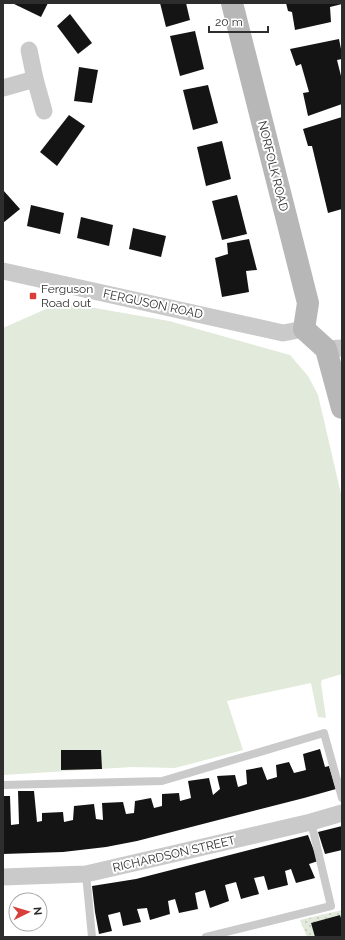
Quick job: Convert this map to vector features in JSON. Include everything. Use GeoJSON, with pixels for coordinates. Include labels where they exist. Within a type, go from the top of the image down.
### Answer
{"type":"FeatureCollection","features":[{"type":"Feature","properties":{"kind":"street","name":"NORFOLK ROAD"},"geometry":{"type":"LineString","coordinates":[[232,3],[308,303],[304,329]]}},
{"type":"Feature","properties":{"kind":"street"},"geometry":{"type":"LineString","coordinates":[[29,50],[35,79],[44,110]]}},
{"type":"Feature","properties":{"kind":"street"},"geometry":{"type":"LineString","coordinates":[[3,88],[35,79]]}},
{"type":"Feature","properties":{"kind":"street","name":"FERGUSON ROAD"},"geometry":{"type":"LineString","coordinates":[[3,271],[284,333],[304,329]]}},
{"type":"Feature","properties":{"kind":"street"},"geometry":{"type":"LineString","coordinates":[[304,329],[334,349],[342,408]]}},
{"type":"Feature","properties":{"kind":"street","name":"RICHARDSON STREET"},"geometry":{"type":"LineString","coordinates":[[3,877],[86,874],[311,822],[342,813]]}},
{"type":"Feature","properties":{"kind":"lane"},"geometry":{"type":"LineString","coordinates":[[3,785],[162,781],[324,733],[342,798]]}},
{"type":"Feature","properties":{"kind":"lane"},"geometry":{"type":"LineString","coordinates":[[206,937],[331,906],[311,822]]}},
{"type":"Feature","properties":{"kind":"lane"},"geometry":{"type":"LineString","coordinates":[[86,874],[92,937]]}},
{"type":"Feature","properties":{"kind":"green space"},"geometry":{"type":"Polygon","coordinates":[[[67,305],[89,307],[169,321],[290,355],[308,376],[318,395],[342,498],[342,674],[322,680],[321,683],[326,718],[318,717],[311,683],[227,701],[243,750],[175,768],[132,767],[3,775],[3,328],[46,309],[67,305]]]}},
{"type":"Feature","properties":{"kind":"green space"},"geometry":{"type":"Polygon","coordinates":[[[342,910],[342,921],[340,915],[311,923],[315,937],[307,937],[300,920],[342,910]]]}},
{"type":"Feature","properties":{"kind":"building"},"geometry":{"type":"Polygon","coordinates":[[[12,3],[48,3],[41,17],[12,3]]]}},
{"type":"Feature","properties":{"kind":"building"},"geometry":{"type":"Polygon","coordinates":[[[160,3],[186,3],[190,20],[166,27],[160,3]]]}},
{"type":"Feature","properties":{"kind":"building"},"geometry":{"type":"Polygon","coordinates":[[[286,3],[342,4],[330,7],[331,22],[295,30],[292,12],[288,11],[286,3]]]}},
{"type":"Feature","properties":{"kind":"building"},"geometry":{"type":"Polygon","coordinates":[[[70,14],[92,43],[78,54],[57,26],[70,14]]]}},
{"type":"Feature","properties":{"kind":"building"},"geometry":{"type":"Polygon","coordinates":[[[195,31],[204,69],[180,76],[170,36],[195,31]]]}},
{"type":"Feature","properties":{"kind":"building"},"geometry":{"type":"Polygon","coordinates":[[[339,39],[342,59],[337,60],[342,80],[342,104],[308,116],[303,93],[309,92],[301,64],[296,66],[290,49],[339,39]]]}},
{"type":"Feature","properties":{"kind":"building"},"geometry":{"type":"Polygon","coordinates":[[[79,67],[98,70],[92,103],[74,101],[79,67]]]}},
{"type":"Feature","properties":{"kind":"building"},"geometry":{"type":"Polygon","coordinates":[[[208,85],[218,123],[193,130],[183,90],[208,85]]]}},
{"type":"Feature","properties":{"kind":"building"},"geometry":{"type":"Polygon","coordinates":[[[69,115],[85,126],[57,166],[40,152],[69,115]]]}},
{"type":"Feature","properties":{"kind":"building"},"geometry":{"type":"Polygon","coordinates":[[[342,117],[342,209],[328,213],[312,146],[308,146],[303,129],[342,117]]]}},
{"type":"Feature","properties":{"kind":"building"},"geometry":{"type":"Polygon","coordinates":[[[222,141],[231,179],[206,186],[197,147],[222,141]]]}},
{"type":"Feature","properties":{"kind":"building"},"geometry":{"type":"Polygon","coordinates":[[[3,190],[20,209],[3,223],[3,190]]]}},
{"type":"Feature","properties":{"kind":"building"},"geometry":{"type":"Polygon","coordinates":[[[237,195],[247,234],[222,240],[212,201],[237,195]]]}},
{"type":"Feature","properties":{"kind":"building"},"geometry":{"type":"Polygon","coordinates":[[[31,205],[64,213],[60,234],[27,226],[31,205]]]}},
{"type":"Feature","properties":{"kind":"building"},"geometry":{"type":"Polygon","coordinates":[[[81,217],[113,225],[109,246],[77,238],[81,217]]]}},
{"type":"Feature","properties":{"kind":"building"},"geometry":{"type":"Polygon","coordinates":[[[133,228],[166,236],[161,257],[129,249],[133,228]]]}},
{"type":"Feature","properties":{"kind":"building"},"geometry":{"type":"Polygon","coordinates":[[[249,239],[257,270],[246,271],[249,292],[222,297],[215,258],[228,254],[227,243],[249,239]]]}},
{"type":"Feature","properties":{"kind":"building"},"geometry":{"type":"Polygon","coordinates":[[[320,749],[325,767],[329,766],[336,789],[137,841],[106,847],[63,852],[3,854],[3,796],[10,796],[11,825],[19,824],[18,791],[34,791],[37,822],[42,821],[42,813],[63,812],[64,822],[73,820],[74,806],[94,804],[96,819],[103,820],[102,803],[123,802],[126,814],[134,813],[135,801],[151,798],[154,808],[162,806],[162,794],[179,793],[180,801],[191,798],[188,781],[209,778],[213,795],[220,789],[217,776],[235,775],[238,787],[247,784],[246,770],[262,767],[267,780],[277,777],[276,765],[289,762],[294,773],[306,770],[303,754],[320,749]]]}},
{"type":"Feature","properties":{"kind":"building"},"geometry":{"type":"Polygon","coordinates":[[[61,750],[101,750],[102,769],[61,770],[61,750]]]}},
{"type":"Feature","properties":{"kind":"building"},"geometry":{"type":"Polygon","coordinates":[[[342,826],[342,850],[325,854],[318,832],[342,826]]]}},
{"type":"Feature","properties":{"kind":"building"},"geometry":{"type":"Polygon","coordinates":[[[308,835],[318,861],[309,864],[315,878],[296,883],[291,869],[285,871],[288,885],[268,890],[264,876],[254,878],[259,894],[241,899],[236,882],[225,885],[229,901],[210,908],[205,890],[195,893],[198,909],[179,913],[175,899],[168,901],[170,914],[150,920],[147,908],[137,909],[141,922],[123,926],[120,912],[108,915],[112,931],[99,934],[92,886],[136,879],[308,835]]]}},
{"type":"Feature","properties":{"kind":"building"},"geometry":{"type":"Polygon","coordinates":[[[340,915],[342,921],[342,937],[315,937],[311,923],[340,915]]]}},
{"type":"Feature","properties":{"kind":"place","name":"Ferguson Road out"},"geometry":{"type":"Point","coordinates":[33,296]}}]}
